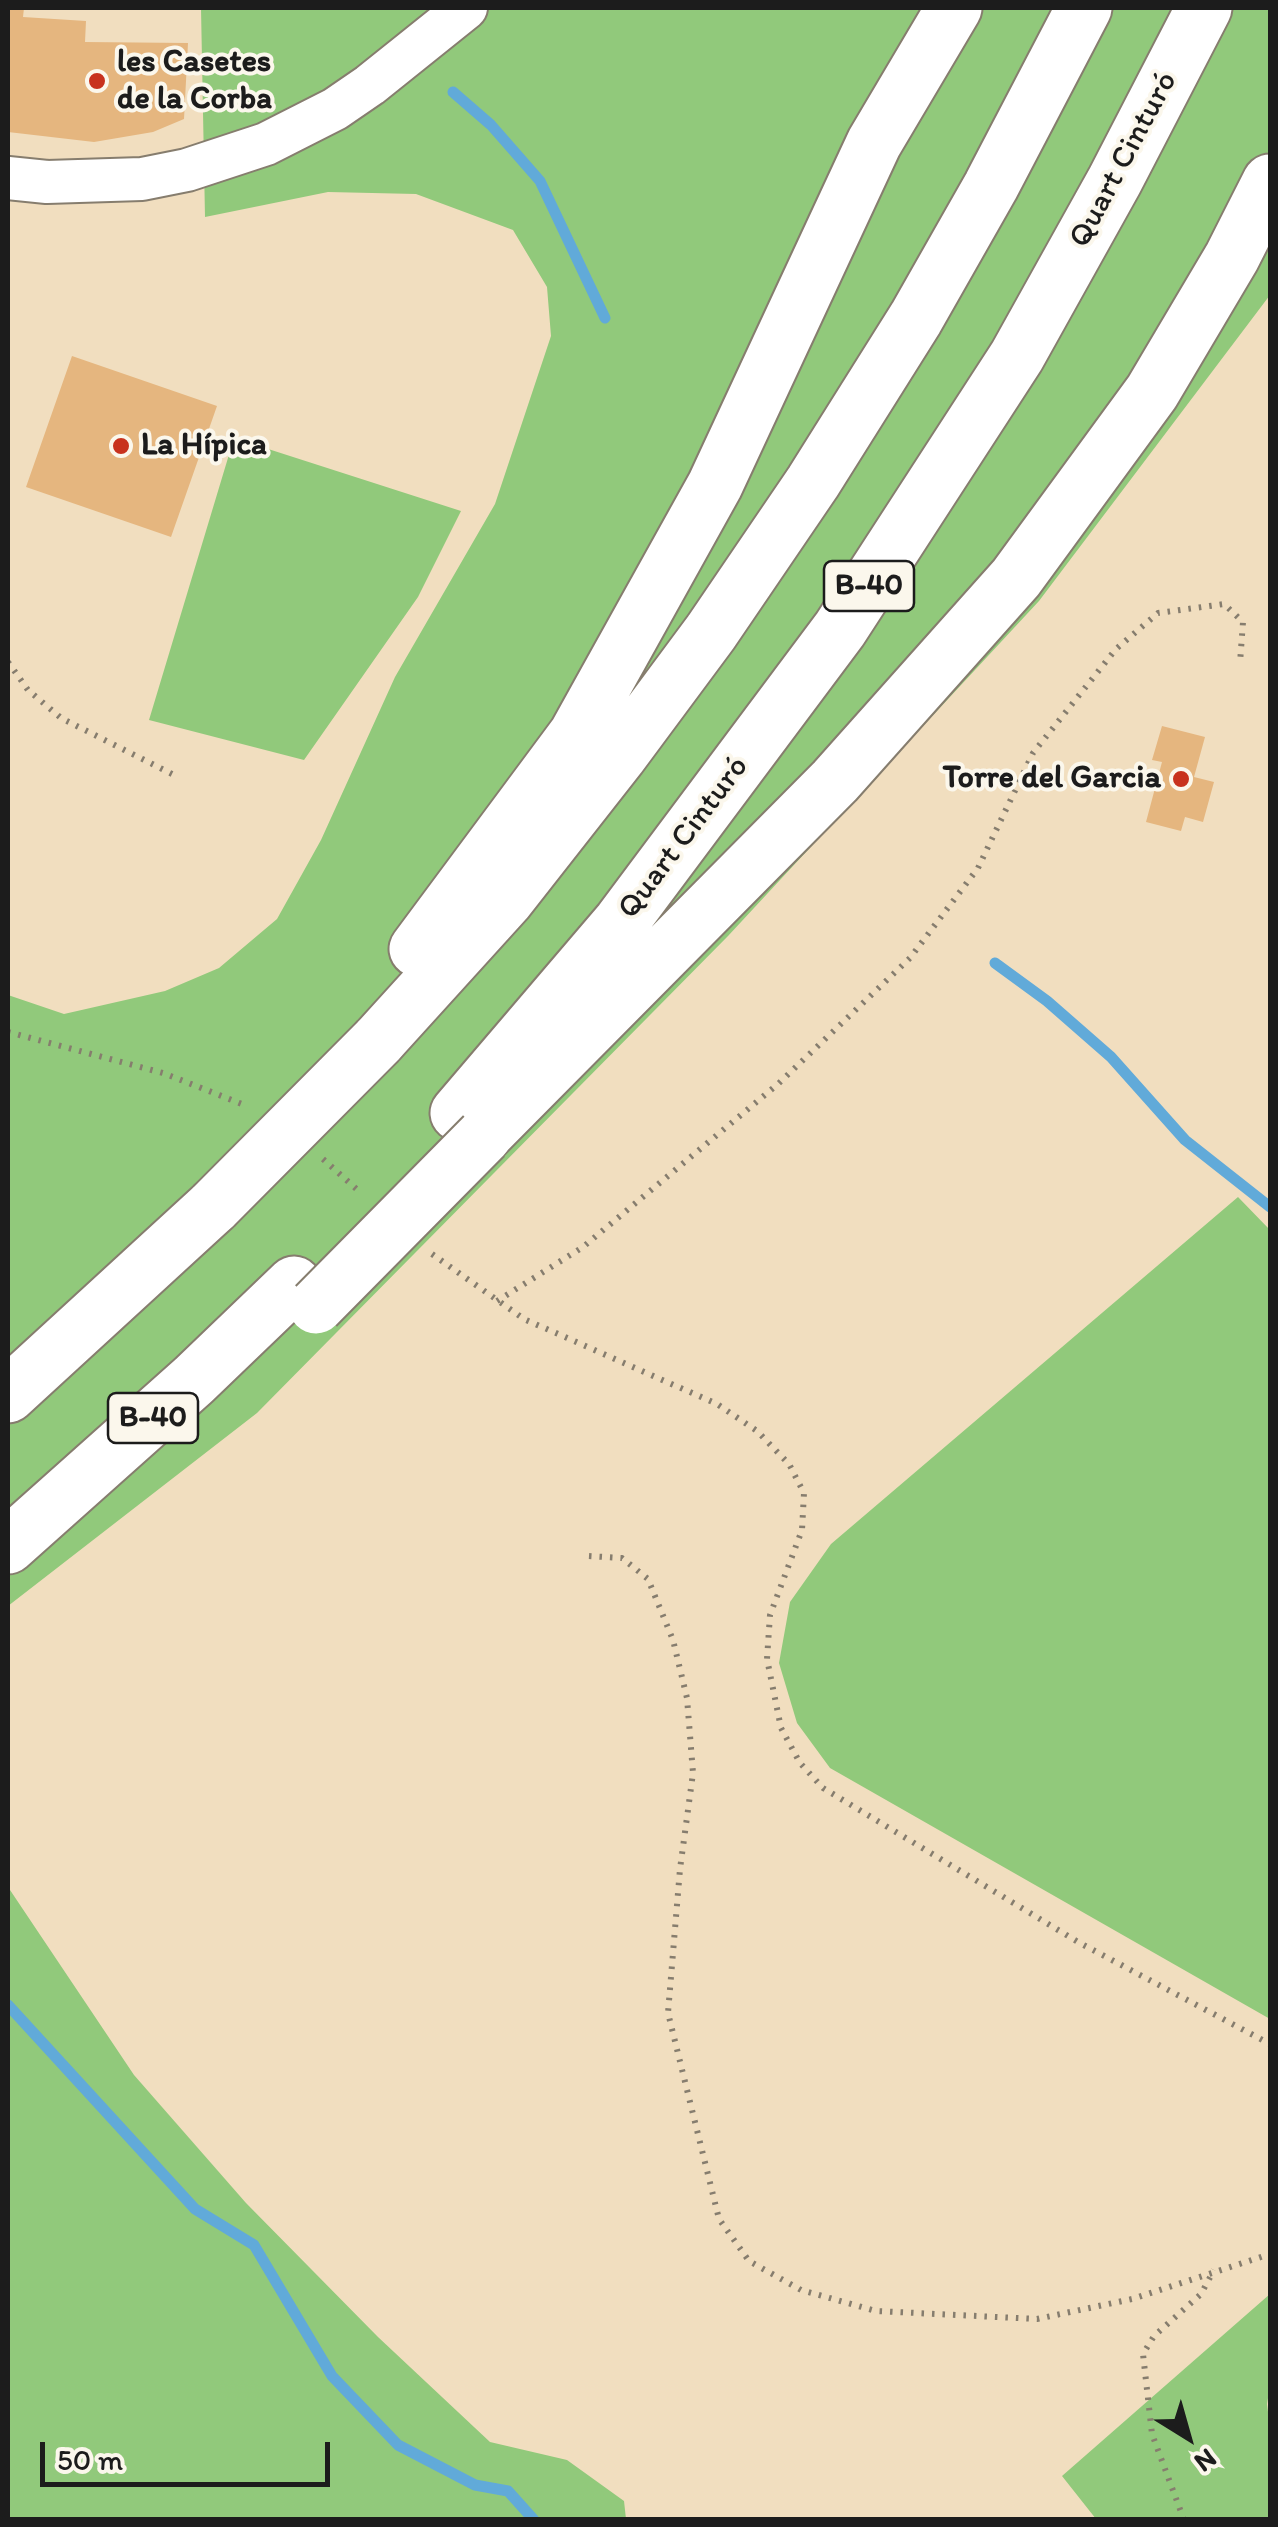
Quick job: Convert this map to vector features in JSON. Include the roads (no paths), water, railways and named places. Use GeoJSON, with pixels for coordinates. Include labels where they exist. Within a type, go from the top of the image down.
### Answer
{"type":"FeatureCollection","features":[{"type":"Feature","properties":{"kind":"highway"},"geometry":{"type":"LineString","coordinates":[[366,1032],[447,912],[576,735],[715,485],[874,143],[954,8]]}},
{"type":"Feature","properties":{"kind":"highway"},"geometry":{"type":"LineString","coordinates":[[24,1380],[366,1032],[506,900],[620,756],[772,542],[925,302],[1084,8]]}},
{"type":"Feature","properties":{"kind":"highway","name":"Quart Cinturó"},"geometry":{"type":"LineString","coordinates":[[8,1546],[304,1295],[471,1124],[840,629],[1017,356],[1115,180],[1204,8]]}},
{"type":"Feature","properties":{"kind":"highway"},"geometry":{"type":"LineString","coordinates":[[471,1124],[835,781],[1016,578],[1152,392],[1232,258],[1270,182]]}},
{"type":"Feature","properties":{"kind":"street"},"geometry":{"type":"LineString","coordinates":[[8,178],[46,182],[142,179],[187,170],[266,144],[346,101],[466,8]]}},
{"type":"Feature","properties":{"kind":"waterway"},"geometry":{"type":"LineString","coordinates":[[453,92],[491,125],[540,181],[605,318]]}},
{"type":"Feature","properties":{"kind":"waterway"},"geometry":{"type":"LineString","coordinates":[[995,963],[1047,1001],[1111,1057],[1185,1140],[1270,1207]]}},
{"type":"Feature","properties":{"kind":"waterway"},"geometry":{"type":"LineString","coordinates":[[8,2005],[195,2209],[254,2245],[332,2376],[398,2445],[475,2485],[508,2491],[534,2520]]}},
{"type":"Feature","properties":{"kind":"place","name":"les Casetes de la Corba"},"geometry":{"type":"Point","coordinates":[97,81]}},
{"type":"Feature","properties":{"kind":"place","name":"La Hípica"},"geometry":{"type":"Point","coordinates":[121,446]}},
{"type":"Feature","properties":{"kind":"place","name":"Torre del Garcia"},"geometry":{"type":"Point","coordinates":[1181,779]}}]}
